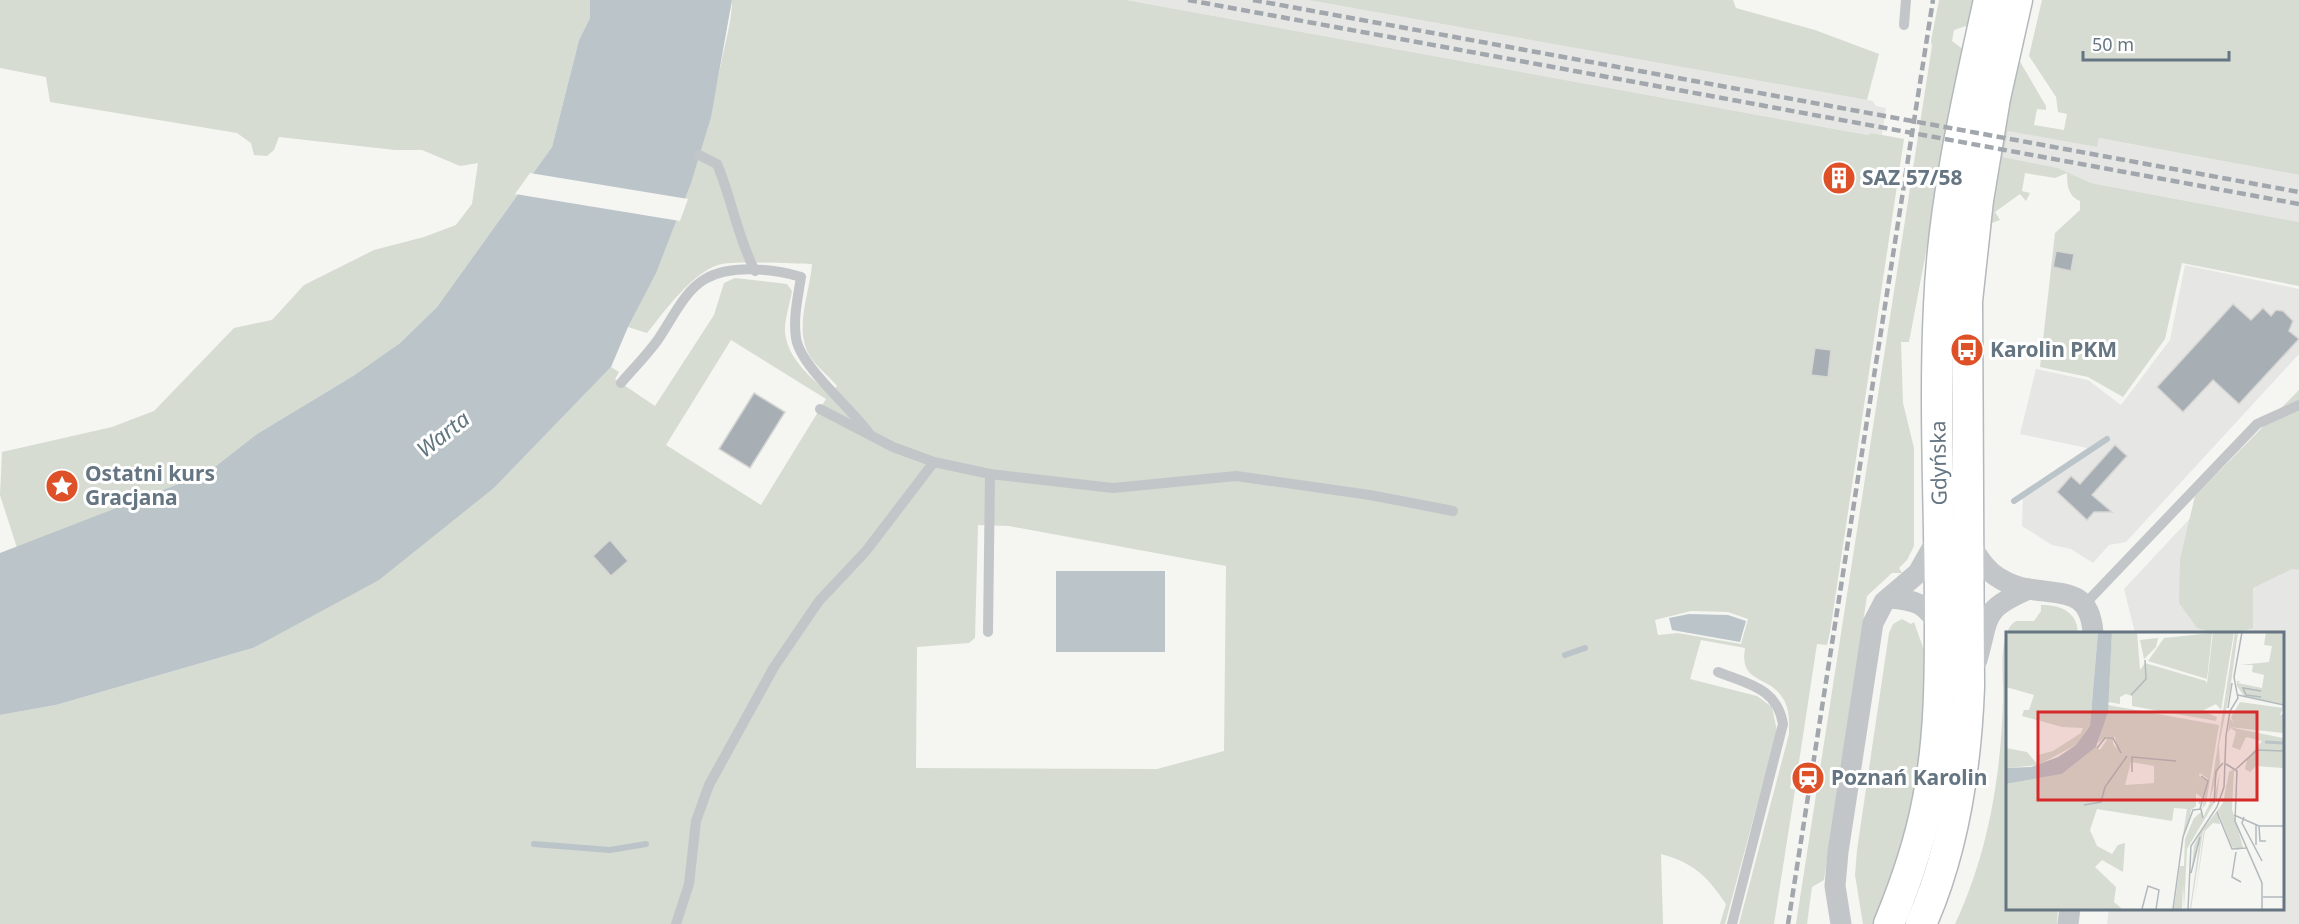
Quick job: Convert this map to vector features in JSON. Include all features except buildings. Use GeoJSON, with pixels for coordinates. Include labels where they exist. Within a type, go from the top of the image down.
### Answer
{"type":"FeatureCollection","features":[{"type":"Feature","properties":{"kind":"main road","name":"Gdyńska"},"geometry":{"type":"LineString","coordinates":[[1921,924],[1943,859],[1959,790],[1969,687],[1938,346],[1942,264],[1957,152],[1989,0]]}},
{"type":"Feature","properties":{"kind":"main road","name":"Gdyńska"},"geometry":{"type":"LineString","coordinates":[[1889,924],[1916,849],[1928,798],[1939,710],[1940,628],[1954,539],[1970,252],[1995,98],[2017,0]]}},
{"type":"Feature","properties":{"kind":"street"},"geometry":{"type":"LineString","coordinates":[[1841,924],[1835,886],[1840,840],[1873,623],[1881,605],[1954,539],[1993,574],[2029,589],[2061,592],[2076,597],[2089,613],[2093,632]]}},
{"type":"Feature","properties":{"kind":"street"},"geometry":{"type":"LineString","coordinates":[[1969,687],[1990,611],[2002,601],[2029,589]]}},
{"type":"Feature","properties":{"kind":"street"},"geometry":{"type":"LineString","coordinates":[[1889,598],[1912,600],[1924,606],[1940,628]]}},
{"type":"Feature","properties":{"kind":"street"},"geometry":{"type":"LineString","coordinates":[[2068,924],[2070,909]]}},
{"type":"Feature","properties":{"kind":"lane"},"geometry":{"type":"LineString","coordinates":[[1904,25],[1906,0]]}},
{"type":"Feature","properties":{"kind":"lane"},"geometry":{"type":"LineString","coordinates":[[699,155],[717,164],[725,183],[742,245],[755,271]]}},
{"type":"Feature","properties":{"kind":"lane"},"geometry":{"type":"LineString","coordinates":[[621,383],[656,343],[690,293],[705,279],[727,272],[755,271],[801,277],[795,312],[796,340],[807,363],[855,413],[869,433]]}},
{"type":"Feature","properties":{"kind":"lane"},"geometry":{"type":"LineString","coordinates":[[2084,604],[2257,424],[2299,405]]}},
{"type":"Feature","properties":{"kind":"lane"},"geometry":{"type":"LineString","coordinates":[[820,409],[893,447],[934,462],[990,474],[1113,489],[1236,476],[1370,495],[1453,511]]}},
{"type":"Feature","properties":{"kind":"lane"},"geometry":{"type":"LineString","coordinates":[[676,924],[689,884],[696,821],[709,785],[774,666],[819,601],[866,551],[934,462]]}},
{"type":"Feature","properties":{"kind":"lane"},"geometry":{"type":"LineString","coordinates":[[988,632],[990,474]]}},
{"type":"Feature","properties":{"kind":"lane"},"geometry":{"type":"LineString","coordinates":[[1718,672],[1765,692],[1781,709],[1783,724],[1732,924]]}},
{"type":"Feature","properties":{"kind":"shaded area"},"geometry":{"type":"Polygon","coordinates":[[[0,0],[590,0],[590,18],[579,40],[552,147],[437,307],[400,343],[353,376],[257,434],[207,473],[17,548],[0,495],[2,452],[112,427],[154,411],[234,328],[272,320],[304,285],[374,250],[424,237],[456,225],[472,204],[478,163],[460,166],[422,150],[395,150],[279,137],[274,150],[267,156],[254,155],[251,143],[237,133],[50,102],[46,77],[0,68],[0,0]]]}},
{"type":"Feature","properties":{"kind":"shaded area"},"geometry":{"type":"Polygon","coordinates":[[[732,0],[1126,0],[1868,135],[1871,133],[1904,139],[1830,632],[1827,645],[1817,644],[1797,775],[1792,775],[1790,788],[1795,790],[1774,924],[1739,924],[1789,734],[1788,710],[1785,701],[1776,690],[1750,674],[1744,660],[1745,648],[1701,640],[1690,679],[1757,696],[1772,707],[1777,731],[1725,924],[1720,924],[1726,904],[1706,878],[1691,866],[1661,854],[1663,924],[0,924],[0,715],[56,705],[253,648],[282,631],[495,487],[611,367],[619,372],[615,379],[655,406],[714,315],[724,283],[735,278],[787,284],[792,291],[785,333],[791,351],[802,368],[830,394],[837,386],[812,359],[803,337],[804,313],[812,264],[749,262],[718,265],[698,276],[688,285],[647,333],[628,327],[659,264],[695,166],[714,99],[732,0]],[[731,340],[666,445],[761,505],[826,399],[731,340]],[[978,525],[975,638],[969,643],[917,647],[916,768],[1157,769],[1224,751],[1226,566],[1009,526],[978,525]],[[1691,611],[1655,620],[1658,635],[1678,633],[1741,644],[1748,619],[1728,612],[1691,611]]]}},
{"type":"Feature","properties":{"kind":"shaded area"},"geometry":{"type":"Polygon","coordinates":[[[1126,0],[1308,0],[1873,101],[1876,106],[1886,108],[1882,135],[1871,133],[1868,135],[1126,0]]]}},
{"type":"Feature","properties":{"kind":"shaded area"},"geometry":{"type":"Polygon","coordinates":[[[1308,0],[1733,0],[1736,8],[1815,30],[1879,54],[1867,100],[1308,0]]]}},
{"type":"Feature","properties":{"kind":"shaded area"},"geometry":{"type":"Polygon","coordinates":[[[1939,0],[1977,0],[1969,25],[1954,30],[1952,41],[1964,50],[1909,342],[1901,342],[1903,403],[1914,448],[1914,546],[1907,560],[1899,568],[1902,573],[1892,573],[1867,596],[1824,880],[1812,887],[1807,924],[1796,924],[1931,41],[1939,0]]]}},
{"type":"Feature","properties":{"kind":"shaded area"},"geometry":{"type":"Polygon","coordinates":[[[2042,0],[2299,0],[2299,175],[2099,138],[2097,147],[2008,131],[2003,157],[2058,168],[2091,183],[2299,222],[2299,286],[2182,263],[2165,339],[2123,397],[2088,377],[2040,367],[2055,233],[2080,210],[2080,201],[2069,190],[2067,173],[2055,178],[2025,173],[2022,191],[2030,193],[2026,201],[2020,194],[1995,212],[2000,220],[1992,223],[1995,181],[2012,75],[2019,60],[2046,106],[2046,110],[2037,109],[2034,125],[2064,130],[2067,114],[2058,112],[2056,97],[2029,56],[2042,0]]]}},
{"type":"Feature","properties":{"kind":"shaded area"},"geometry":{"type":"Polygon","coordinates":[[[2008,130],[2097,147],[2099,138],[2299,175],[2299,222],[2091,183],[2058,168],[2003,157],[2008,130]]]}},
{"type":"Feature","properties":{"kind":"shaded area"},"geometry":{"type":"Polygon","coordinates":[[[2185,265],[2299,289],[2299,354],[2126,542],[2109,545],[2093,563],[2071,549],[2052,545],[2022,526],[2023,492],[2087,448],[2020,434],[2036,369],[2088,380],[2121,405],[2170,340],[2185,265]]]}},
{"type":"Feature","properties":{"kind":"shaded area"},"geometry":{"type":"Polygon","coordinates":[[[2299,390],[2299,570],[2292,569],[2253,588],[2253,628],[2239,632],[2211,632],[2197,628],[2179,603],[2180,559],[2195,496],[2299,390]]]}},
{"type":"Feature","properties":{"kind":"shaded area"},"geometry":{"type":"Polygon","coordinates":[[[2299,413],[2299,924],[2107,924],[2109,909],[2284,909],[2284,632],[2135,632],[2124,589],[2281,421],[2299,413]]]}},
{"type":"Feature","properties":{"kind":"shaded area"},"geometry":{"type":"Polygon","coordinates":[[[2041,605],[2061,608],[2071,614],[2078,632],[2008,632],[2016,621],[2034,621],[2041,611],[2041,605]]]}},
{"type":"Feature","properties":{"kind":"shaded area"},"geometry":{"type":"Polygon","coordinates":[[[1902,619],[1911,624],[1914,622],[1926,656],[1922,754],[1904,845],[1875,924],[1863,924],[1855,875],[1857,850],[1889,633],[1893,624],[1902,619]]]}},
{"type":"Feature","properties":{"kind":"shaded area"},"geometry":{"type":"Polygon","coordinates":[[[2006,635],[2006,909],[2058,909],[2057,924],[1955,924],[1976,870],[1996,786],[2002,729],[2006,635]]]}},
{"type":"Feature","properties":{"kind":"water","name":"Warta"},"geometry":{"type":"Polygon","coordinates":[[[590,0],[732,0],[711,117],[691,183],[656,273],[628,327],[611,367],[495,487],[379,580],[253,648],[56,705],[0,715],[0,553],[207,473],[257,434],[353,376],[400,343],[437,307],[552,147],[579,40],[590,18],[590,0]]]}},
{"type":"Feature","properties":{"kind":"water"},"geometry":{"type":"Polygon","coordinates":[[[1056,571],[1165,571],[1165,652],[1056,652],[1056,571]]]}},
{"type":"Feature","properties":{"kind":"water"},"geometry":{"type":"Polygon","coordinates":[[[1689,614],[1728,615],[1746,621],[1740,642],[1672,630],[1669,618],[1689,614]]]}},
{"type":"Feature","properties":{"kind":"pier"},"geometry":{"type":"Polygon","coordinates":[[[530,173],[688,199],[680,221],[515,194],[530,173]]]}},
{"type":"Feature","properties":{"kind":"waterway"},"geometry":{"type":"LineString","coordinates":[[2014,501],[2107,439]]}},
{"type":"Feature","properties":{"kind":"waterway"},"geometry":{"type":"LineString","coordinates":[[1565,655],[1585,648]]}},
{"type":"Feature","properties":{"kind":"waterway"},"geometry":{"type":"LineString","coordinates":[[534,844],[610,850],[646,844]]}},
{"type":"Feature","properties":{"kind":"railway"},"geometry":{"type":"LineString","coordinates":[[1188,0],[2299,204]]}},
{"type":"Feature","properties":{"kind":"railway"},"geometry":{"type":"LineString","coordinates":[[1253,0],[2299,192]]}},
{"type":"Feature","properties":{"kind":"railway"},"geometry":{"type":"LineString","coordinates":[[1788,924],[1933,0]]}},
{"type":"Feature","properties":{"kind":"place","name":"SAZ 57/58"},"geometry":{"type":"Point","coordinates":[1839,178]}},
{"type":"Feature","properties":{"kind":"place","name":"Karolin PKM"},"geometry":{"type":"Point","coordinates":[1967,350]}},
{"type":"Feature","properties":{"kind":"place","name":"Ostatni kurs Gracjana"},"geometry":{"type":"Point","coordinates":[62,486]}},
{"type":"Feature","properties":{"kind":"place","name":"Poznań Karolin"},"geometry":{"type":"Point","coordinates":[1808,778]}}]}
